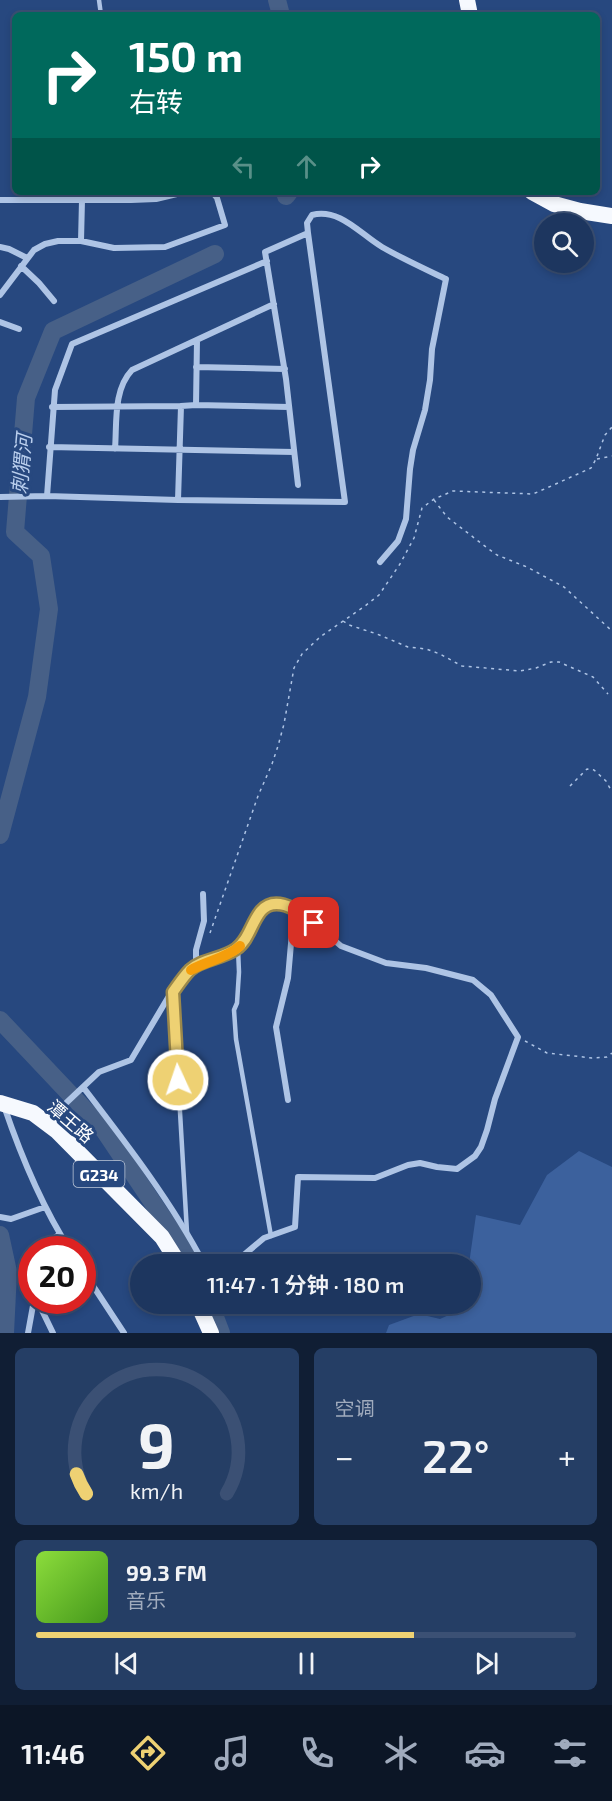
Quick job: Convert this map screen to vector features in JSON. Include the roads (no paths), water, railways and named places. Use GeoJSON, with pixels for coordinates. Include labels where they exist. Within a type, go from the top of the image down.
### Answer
{"type":"FeatureCollection","features":[{"type":"Feature","properties":{"kind":"highway"},"geometry":{"type":"LineString","coordinates":[[538,195],[554,204],[612,216]]}},
{"type":"Feature","properties":{"kind":"highway","name":"潭王路"},"geometry":{"type":"LineString","coordinates":[[1,1103],[33,1113],[57,1131],[162,1237],[173,1254]]}},
{"type":"Feature","properties":{"kind":"highway"},"geometry":{"type":"LineString","coordinates":[[202,1314],[211,1333]]}},
{"type":"Feature","properties":{"kind":"street"},"geometry":{"type":"LineString","coordinates":[[0,200],[156,199],[173,195]]}},
{"type":"Feature","properties":{"kind":"street"},"geometry":{"type":"LineString","coordinates":[[0,294],[34,250],[45,244],[58,241],[81,241],[114,248],[165,247],[225,225],[215,195]]}},
{"type":"Feature","properties":{"kind":"street"},"geometry":{"type":"LineString","coordinates":[[81,241],[82,200]]}},
{"type":"Feature","properties":{"kind":"street"},"geometry":{"type":"LineString","coordinates":[[0,496],[345,502],[307,223],[312,214],[323,212],[352,225],[380,246],[446,279],[432,348],[425,410],[413,450],[406,519],[398,541],[380,562]]}},
{"type":"Feature","properties":{"kind":"street"},"geometry":{"type":"LineString","coordinates":[[298,485],[285,369],[265,252],[308,233]]}},
{"type":"Feature","properties":{"kind":"street"},"geometry":{"type":"LineString","coordinates":[[0,247],[27,258]]}},
{"type":"Feature","properties":{"kind":"street"},"geometry":{"type":"LineString","coordinates":[[47,496],[52,407],[55,390],[72,344],[267,261]]}},
{"type":"Feature","properties":{"kind":"street"},"geometry":{"type":"LineString","coordinates":[[21,266],[54,301]]}},
{"type":"Feature","properties":{"kind":"street"},"geometry":{"type":"LineString","coordinates":[[115,449],[119,393],[124,378],[132,370],[274,304]]}},
{"type":"Feature","properties":{"kind":"street"},"geometry":{"type":"LineString","coordinates":[[0,322],[19,329]]}},
{"type":"Feature","properties":{"kind":"street"},"geometry":{"type":"LineString","coordinates":[[196,405],[197,340]]}},
{"type":"Feature","properties":{"kind":"street"},"geometry":{"type":"LineString","coordinates":[[196,367],[285,369]]}},
{"type":"Feature","properties":{"kind":"street"},"geometry":{"type":"LineString","coordinates":[[52,407],[196,405],[289,407]]}},
{"type":"Feature","properties":{"kind":"street"},"geometry":{"type":"LineString","coordinates":[[178,500],[181,406]]}},
{"type":"Feature","properties":{"kind":"street"},"geometry":{"type":"LineString","coordinates":[[49,447],[294,452]]}},
{"type":"Feature","properties":{"kind":"street"},"geometry":{"type":"LineString","coordinates":[[196,967],[196,950],[204,921],[203,894]]}},
{"type":"Feature","properties":{"kind":"street"},"geometry":{"type":"LineString","coordinates":[[46,1122],[99,1072],[131,1060],[173,992],[190,970],[238,949],[261,911],[268,906],[282,904],[301,912],[341,945],[377,960],[426,968],[474,980],[491,995],[518,1037],[495,1099],[488,1130],[475,1156],[457,1169],[420,1163],[408,1165],[375,1178],[298,1177],[295,1227],[264,1239],[245,1254]]}},
{"type":"Feature","properties":{"kind":"street"},"geometry":{"type":"LineString","coordinates":[[288,1100],[276,1027],[288,978],[294,909]]}},
{"type":"Feature","properties":{"kind":"street"},"geometry":{"type":"LineString","coordinates":[[82,1087],[133,1152],[198,1254]]}},
{"type":"Feature","properties":{"kind":"street"},"geometry":{"type":"LineString","coordinates":[[1,1103],[45,1207],[60,1234],[57,1236]]}},
{"type":"Feature","properties":{"kind":"street"},"geometry":{"type":"LineString","coordinates":[[0,1217],[11,1219],[45,1207]]}},
{"type":"Feature","properties":{"kind":"street"},"geometry":{"type":"LineString","coordinates":[[96,1290],[124,1333]]}},
{"type":"Feature","properties":{"kind":"street"},"geometry":{"type":"LineString","coordinates":[[28,1333],[33,1314]]}},
{"type":"Feature","properties":{"kind":"street"},"geometry":{"type":"LineString","coordinates":[[43,1314],[53,1333]]}},
{"type":"Feature","properties":{"kind":"lane"},"geometry":{"type":"LineString","coordinates":[[238,949],[237,1003],[234,1010],[236,1039],[271,1236]]}},
{"type":"Feature","properties":{"kind":"lane"},"geometry":{"type":"LineString","coordinates":[[173,992],[187,1235]]}},
{"type":"Feature","properties":{"kind":"waterway","name":"刺猬河"},"geometry":{"type":"LineString","coordinates":[[277,0],[280,12]]}},
{"type":"Feature","properties":{"kind":"waterway","name":"刺猬河"},"geometry":{"type":"LineString","coordinates":[[0,835],[37,697],[49,609],[41,556],[15,532],[26,398],[53,331],[215,254]]}},
{"type":"Feature","properties":{"kind":"waterway"},"geometry":{"type":"LineString","coordinates":[[0,1020],[104,1130],[187,1254]]}},
{"type":"Feature","properties":{"kind":"waterway","name":"刺猬河"},"geometry":{"type":"LineString","coordinates":[[0,1235],[8,1272],[5,1333]]}},
{"type":"Feature","properties":{"kind":"waterway"},"geometry":{"type":"LineString","coordinates":[[214,1314],[221,1333]]}}]}
